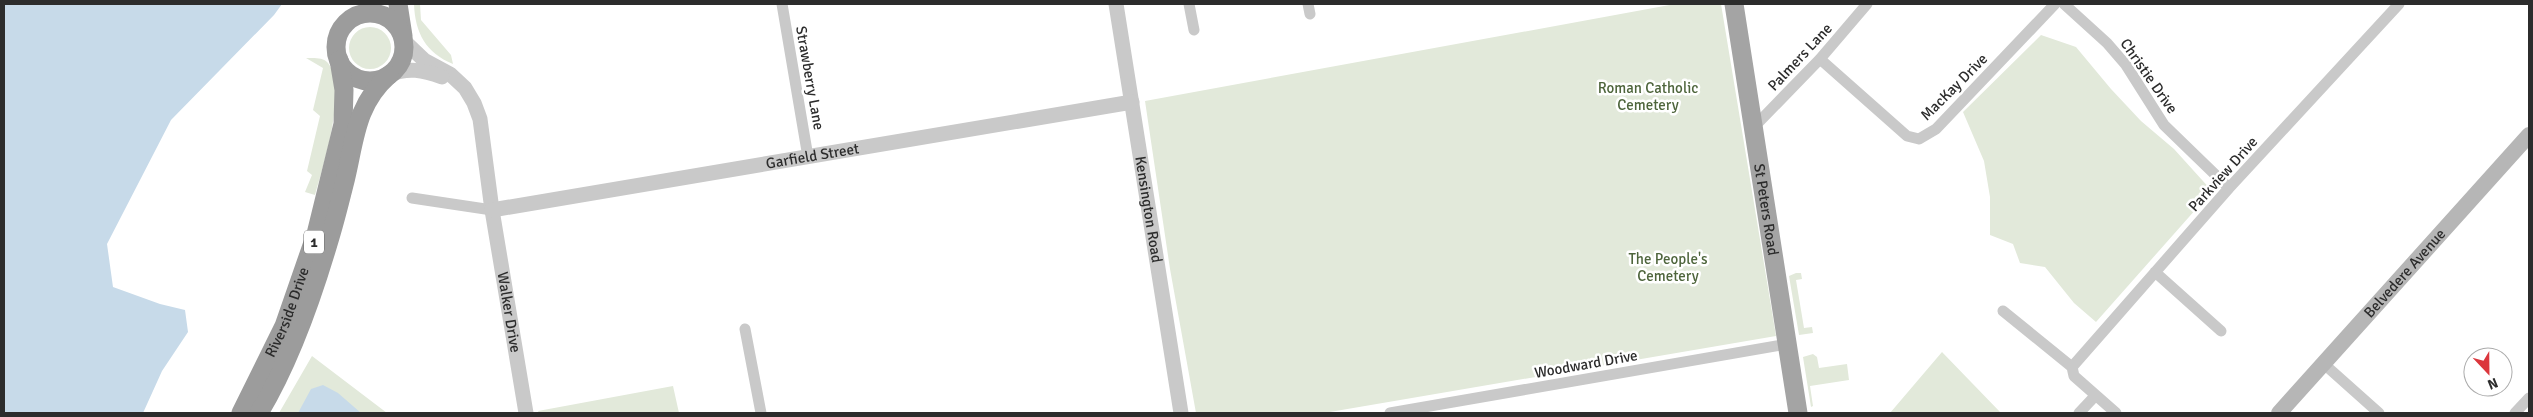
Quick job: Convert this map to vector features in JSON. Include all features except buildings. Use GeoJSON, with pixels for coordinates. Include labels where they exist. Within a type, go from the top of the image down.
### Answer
{"type":"FeatureCollection","features":[{"type":"Feature","properties":{"kind":"highway"},"geometry":{"type":"LineString","coordinates":[[398,4],[403,40],[402,60],[389,76],[376,81],[360,80],[347,73],[339,60],[337,40],[346,22],[359,10],[388,18],[400,31],[403,40]]}},
{"type":"Feature","properties":{"kind":"highway","name":"Riverside Drive"},"geometry":{"type":"LineString","coordinates":[[241,413],[284,326],[316,234],[343,124],[344,90],[339,60]]}},
{"type":"Feature","properties":{"kind":"highway","name":"Riverside Drive"},"geometry":{"type":"LineString","coordinates":[[259,413],[303,318],[314,289],[344,185],[360,115],[376,87],[389,76]]}},
{"type":"Feature","properties":{"kind":"main road","name":"St Peters Road"},"geometry":{"type":"LineString","coordinates":[[1734,4],[1798,413]]}},
{"type":"Feature","properties":{"kind":"main road","name":"Belvedere Avenue"},"geometry":{"type":"LineString","coordinates":[[2279,413],[2529,134]]}},
{"type":"Feature","properties":{"kind":"street","name":"Strawberry Lane"},"geometry":{"type":"LineString","coordinates":[[782,4],[808,157]]}},
{"type":"Feature","properties":{"kind":"street","name":"Kensington Road"},"geometry":{"type":"LineString","coordinates":[[1116,4],[1181,413]]}},
{"type":"Feature","properties":{"kind":"street"},"geometry":{"type":"LineString","coordinates":[[1189,4],[1194,30]]}},
{"type":"Feature","properties":{"kind":"street","name":"Palmers Lane"},"geometry":{"type":"LineString","coordinates":[[1753,128],[1820,59],[1867,4]]}},
{"type":"Feature","properties":{"kind":"street","name":"MacKay Drive"},"geometry":{"type":"LineString","coordinates":[[1820,59],[1907,136],[1919,139],[1936,130],[2055,4]]}},
{"type":"Feature","properties":{"kind":"street","name":"Christie Drive"},"geometry":{"type":"LineString","coordinates":[[2064,4],[2107,43],[2126,65],[2164,125],[2229,188]]}},
{"type":"Feature","properties":{"kind":"street","name":"Parkview Drive"},"geometry":{"type":"LineString","coordinates":[[2072,367],[2229,188],[2399,4]]}},
{"type":"Feature","properties":{"kind":"street"},"geometry":{"type":"LineString","coordinates":[[403,40],[424,60],[450,74],[465,88],[474,103],[482,134],[492,210]]}},
{"type":"Feature","properties":{"kind":"street"},"geometry":{"type":"LineString","coordinates":[[389,76],[401,70],[410,69],[447,79],[462,91],[471,105],[482,134]]}},
{"type":"Feature","properties":{"kind":"street","name":"Garfield Street"},"geometry":{"type":"LineString","coordinates":[[412,198],[492,210],[1132,102]]}},
{"type":"Feature","properties":{"kind":"street","name":"Walker Drive"},"geometry":{"type":"LineString","coordinates":[[492,210],[526,413]]}},
{"type":"Feature","properties":{"kind":"street"},"geometry":{"type":"LineString","coordinates":[[2155,272],[2221,331]]}},
{"type":"Feature","properties":{"kind":"street"},"geometry":{"type":"LineString","coordinates":[[2003,311],[2072,367],[2074,376],[2116,413]]}},
{"type":"Feature","properties":{"kind":"street"},"geometry":{"type":"LineString","coordinates":[[745,329],[761,413]]}},
{"type":"Feature","properties":{"kind":"street","name":"Woodward Drive"},"geometry":{"type":"LineString","coordinates":[[1390,413],[1438,409],[1787,344]]}},
{"type":"Feature","properties":{"kind":"street"},"geometry":{"type":"LineString","coordinates":[[2324,364],[2379,413]]}},
{"type":"Feature","properties":{"kind":"street"},"geometry":{"type":"LineString","coordinates":[[2079,413],[2095,396]]}},
{"type":"Feature","properties":{"kind":"street"},"geometry":{"type":"LineString","coordinates":[[2515,413],[2529,398]]}},
{"type":"Feature","properties":{"kind":"green space"},"geometry":{"type":"Polygon","coordinates":[[[414,4],[420,4],[421,20],[451,55],[453,64],[436,54],[424,41],[417,24],[414,4]]]}},
{"type":"Feature","properties":{"kind":"green space"},"geometry":{"type":"Polygon","coordinates":[[[1675,4],[1721,4],[1776,336],[1324,413],[1196,413],[1170,269],[1145,101],[1675,4]]]}},
{"type":"Feature","properties":{"kind":"green space"},"geometry":{"type":"Polygon","coordinates":[[[374,27],[382,30],[388,36],[391,48],[388,60],[382,66],[366,69],[358,66],[352,60],[349,44],[352,36],[358,30],[374,27]]]}},
{"type":"Feature","properties":{"kind":"green space"},"geometry":{"type":"Polygon","coordinates":[[[2041,35],[2076,47],[2141,121],[2174,149],[2212,191],[2096,322],[2074,303],[2045,267],[2020,263],[2013,244],[1990,235],[1990,197],[1984,161],[1963,112],[2041,35]]]}},
{"type":"Feature","properties":{"kind":"green space"},"geometry":{"type":"Polygon","coordinates":[[[306,58],[321,59],[328,63],[334,75],[336,91],[332,128],[315,195],[305,192],[312,175],[307,171],[320,116],[313,110],[323,68],[306,58]]]}},
{"type":"Feature","properties":{"kind":"green space"},"geometry":{"type":"Polygon","coordinates":[[[1801,273],[1802,279],[1796,280],[1804,328],[1812,327],[1813,333],[1799,335],[1789,276],[1801,273]]]}},
{"type":"Feature","properties":{"kind":"green space"},"geometry":{"type":"Polygon","coordinates":[[[1942,352],[2001,413],[1890,413],[1942,352]]]}},
{"type":"Feature","properties":{"kind":"green space"},"geometry":{"type":"Polygon","coordinates":[[[1813,354],[1817,357],[1819,368],[1847,364],[1849,380],[1810,386],[1813,406],[1811,407],[1803,357],[1813,354]]]}},
{"type":"Feature","properties":{"kind":"green space"},"geometry":{"type":"Polygon","coordinates":[[[312,356],[387,413],[279,413],[312,356]]]}},
{"type":"Feature","properties":{"kind":"green space"},"geometry":{"type":"Polygon","coordinates":[[[673,386],[679,413],[539,413],[538,411],[673,386]]]}},
{"type":"Feature","properties":{"kind":"water"},"geometry":{"type":"Polygon","coordinates":[[[4,4],[282,4],[274,15],[171,120],[107,244],[113,287],[160,304],[185,310],[188,332],[162,371],[143,413],[4,413],[4,4]]]}},
{"type":"Feature","properties":{"kind":"water"},"geometry":{"type":"Polygon","coordinates":[[[323,385],[338,393],[361,413],[298,413],[311,389],[323,385]]]}},
{"type":"Feature","properties":{"kind":"park label","name":"Roman Catholic Cemetery"},"geometry":{"type":"Point","coordinates":[1648,96]}},
{"type":"Feature","properties":{"kind":"park label","name":"The People's Cemetery"},"geometry":{"type":"Point","coordinates":[1668,268]}}]}
